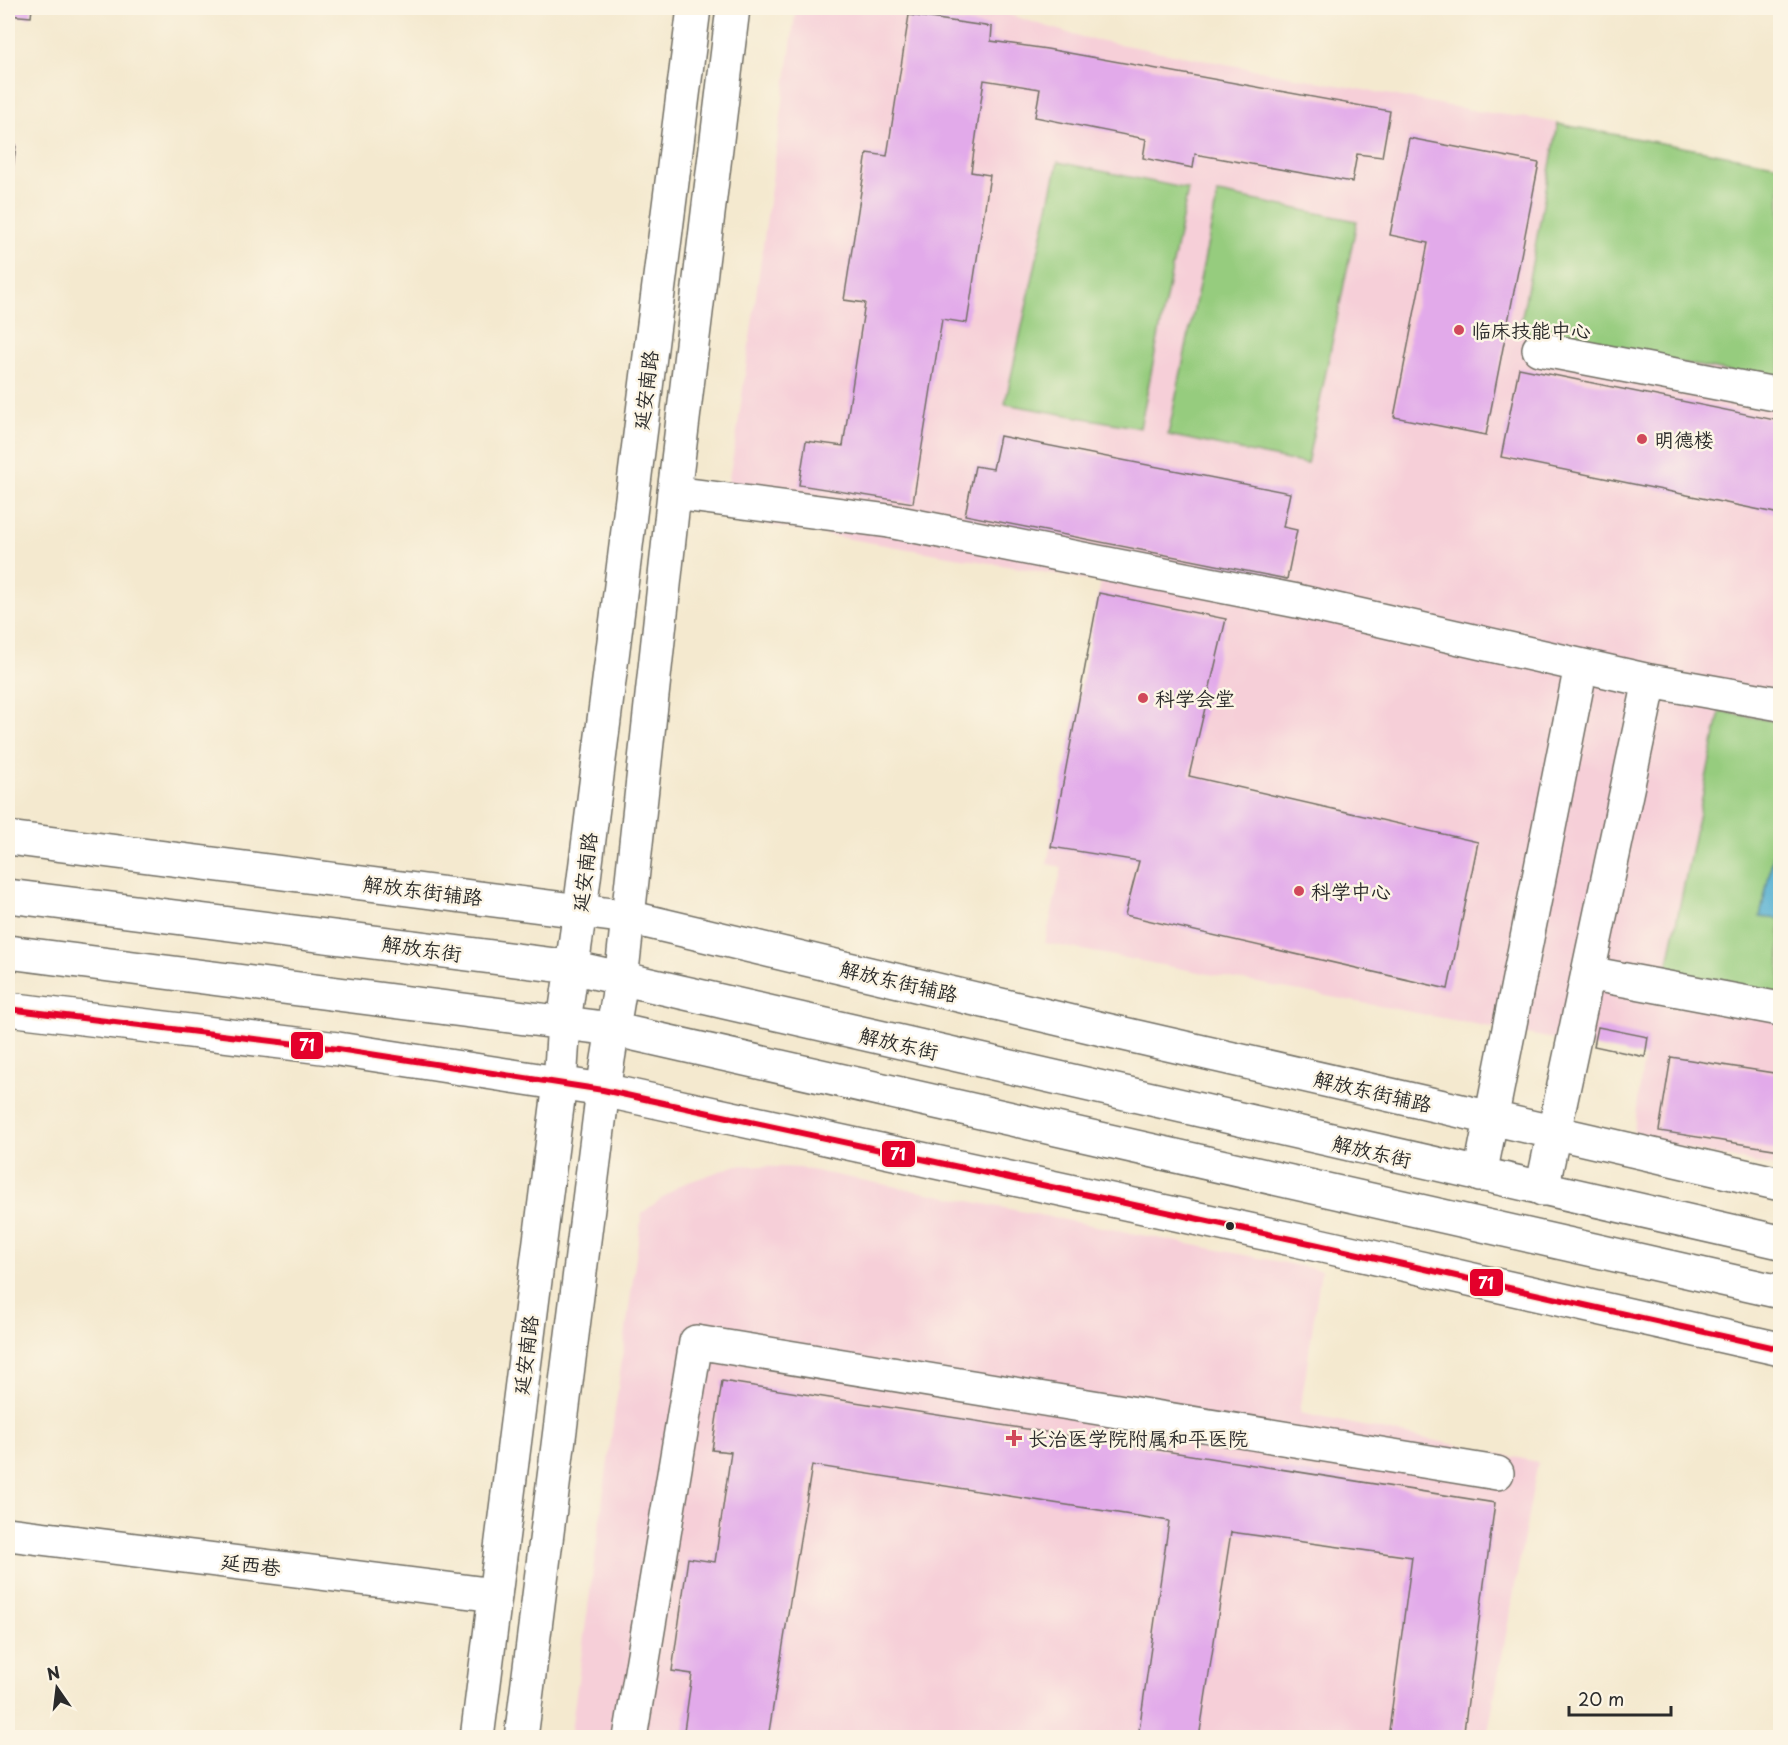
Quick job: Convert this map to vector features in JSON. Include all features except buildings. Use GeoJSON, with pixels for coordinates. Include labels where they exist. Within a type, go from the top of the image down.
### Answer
{"type":"FeatureCollection","features":[{"type":"Feature","properties":{"kind":"main road","name":"延安南路"},"geometry":{"type":"LineString","coordinates":[[477,1737],[560,1083],[564,1022],[693,8]]}},
{"type":"Feature","properties":{"kind":"main road","name":"延安南路"},"geometry":{"type":"LineString","coordinates":[[521,1737],[603,1090],[621,980],[674,493],[733,8]]}},
{"type":"Feature","properties":{"kind":"main road"},"geometry":{"type":"LineString","coordinates":[[1539,349],[1780,395]]}},
{"type":"Feature","properties":{"kind":"main road"},"geometry":{"type":"LineString","coordinates":[[674,493],[889,520],[1297,601],[1650,681],[1780,704]]}},
{"type":"Feature","properties":{"kind":"main road"},"geometry":{"type":"LineString","coordinates":[[1480,1175],[1581,666]]}},
{"type":"Feature","properties":{"kind":"main road"},"geometry":{"type":"LineString","coordinates":[[1542,1189],[1650,681]]}},
{"type":"Feature","properties":{"kind":"main road","name":"解放东街辅路"},"geometry":{"type":"LineString","coordinates":[[8,838],[628,917],[1491,1119],[1780,1184]]}},
{"type":"Feature","properties":{"kind":"main road","name":"解放东街"},"geometry":{"type":"LineString","coordinates":[[8,896],[571,967],[1780,1242]]}},
{"type":"Feature","properties":{"kind":"main road"},"geometry":{"type":"LineString","coordinates":[[8,951],[612,1029],[1780,1292]]}},
{"type":"Feature","properties":{"kind":"main road"},"geometry":{"type":"LineString","coordinates":[[1588,973],[1780,1009]]}},
{"type":"Feature","properties":{"kind":"main road"},"geometry":{"type":"LineString","coordinates":[[8,1009],[338,1049],[603,1090],[1314,1244],[1780,1349]]}},
{"type":"Feature","properties":{"kind":"main road"},"geometry":{"type":"LineString","coordinates":[[630,1737],[696,1342],[1497,1473]]}},
{"type":"Feature","properties":{"kind":"main road","name":"延西巷"},"geometry":{"type":"LineString","coordinates":[[8,1534],[495,1594]]}},
{"type":"Feature","properties":{"kind":"shaded area"},"geometry":{"type":"Polygon","coordinates":[[[796,8],[988,8],[1081,37],[1477,111],[1543,120],[1780,167],[1780,1168],[1633,1138],[1644,1056],[1045,943],[1062,867],[1047,864],[1101,582],[722,517],[736,439],[796,8]]]}},
{"type":"Feature","properties":{"kind":"shaded area","name":"长治医学院附属和平医院"},"geometry":{"type":"Polygon","coordinates":[[[737,1165],[800,1168],[1321,1270],[1300,1413],[1538,1462],[1487,1737],[570,1738],[642,1213],[680,1185],[737,1165]]]}},
{"type":"Feature","properties":{"kind":"green space"},"geometry":{"type":"Polygon","coordinates":[[[1558,124],[1780,165],[1780,381],[1519,333],[1558,124]]]}},
{"type":"Feature","properties":{"kind":"green space"},"geometry":{"type":"Polygon","coordinates":[[[1058,162],[1188,189],[1140,428],[1005,404],[1058,162]]]}},
{"type":"Feature","properties":{"kind":"green space"},"geometry":{"type":"Polygon","coordinates":[[[1218,193],[1357,221],[1307,464],[1168,435],[1218,193]]]}},
{"type":"Feature","properties":{"kind":"green space"},"geometry":{"type":"Polygon","coordinates":[[[1720,711],[1780,722],[1780,1003],[1664,982],[1720,711]]]}},
{"type":"Feature","properties":{"kind":"water"},"geometry":{"type":"Polygon","coordinates":[[[1775,847],[1780,853],[1780,919],[1760,917],[1775,847]]]}},
{"type":"Feature","properties":{"kind":"transit line","name":"71"},"geometry":{"type":"LineString","coordinates":[[8,1009],[338,1049],[603,1090],[1314,1244],[1780,1349]]}},
{"type":"Feature","properties":{"kind":"place","name":"临床技能中心"},"geometry":{"type":"Point","coordinates":[1459,330]}},
{"type":"Feature","properties":{"kind":"place","name":"明德楼"},"geometry":{"type":"Point","coordinates":[1642,439]}},
{"type":"Feature","properties":{"kind":"place","name":"科学会堂"},"geometry":{"type":"Point","coordinates":[1143,698]}},
{"type":"Feature","properties":{"kind":"place","name":"科学中心"},"geometry":{"type":"Point","coordinates":[1299,891]}},
{"type":"Feature","properties":{"kind":"place","name":"长治医学院附属和平医院"},"geometry":{"type":"Point","coordinates":[1014,1438]}}]}
